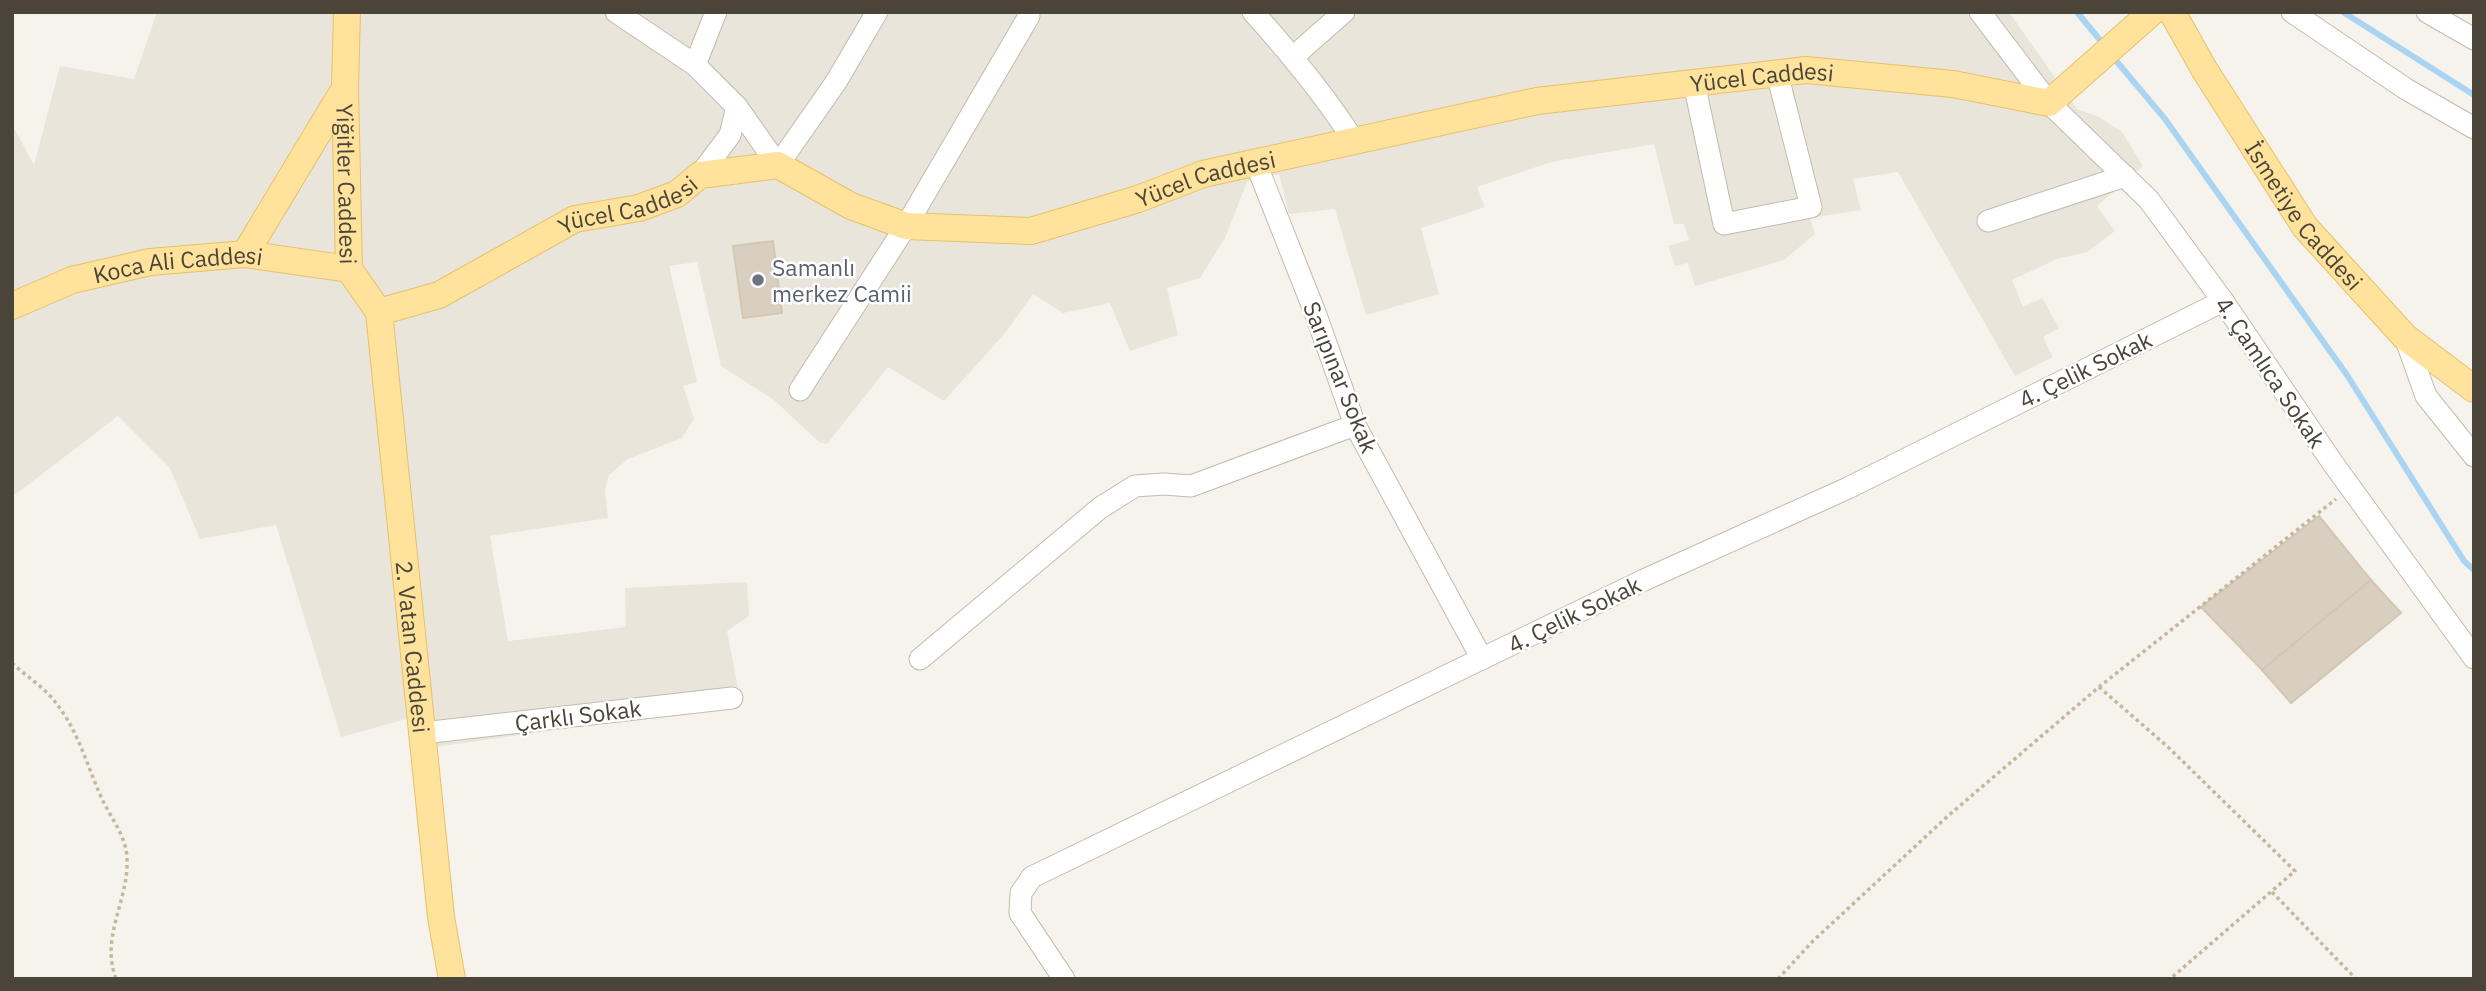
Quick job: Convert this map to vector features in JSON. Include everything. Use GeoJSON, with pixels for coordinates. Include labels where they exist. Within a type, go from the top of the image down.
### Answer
{"type":"FeatureCollection","features":[{"type":"Feature","properties":{"kind":"main road","name":"Yiğitler Caddesi"},"geometry":{"type":"LineString","coordinates":[[347,12],[345,88],[349,269],[379,312]]}},
{"type":"Feature","properties":{"kind":"main road","name":"İsmetiye Caddesi"},"geometry":{"type":"LineString","coordinates":[[2172,12],[2204,69],[2305,227],[2404,337],[2474,389]]}},
{"type":"Feature","properties":{"kind":"main road"},"geometry":{"type":"LineString","coordinates":[[2059,95],[2144,20]]}},
{"type":"Feature","properties":{"kind":"main road","name":"Yücel Caddesi"},"geometry":{"type":"LineString","coordinates":[[379,312],[439,295],[575,219],[639,208],[677,194],[700,175],[778,165],[851,206],[906,226],[1031,231],[1138,199],[1203,174],[1537,101],[1806,70],[2059,95]]}},
{"type":"Feature","properties":{"kind":"main road","name":"Yiğitler Caddesi"},"geometry":{"type":"LineString","coordinates":[[245,254],[345,88]]}},
{"type":"Feature","properties":{"kind":"main road","name":"Koca Ali Caddesi"},"geometry":{"type":"LineString","coordinates":[[12,306],[72,280],[150,261],[245,254],[349,269]]}},
{"type":"Feature","properties":{"kind":"main road","name":"2. Vatan Caddesi"},"geometry":{"type":"LineString","coordinates":[[379,312],[441,917],[452,979]]}},
{"type":"Feature","properties":{"kind":"street"},"geometry":{"type":"LineString","coordinates":[[616,12],[695,65],[737,107],[778,165],[836,82],[877,12]]}},
{"type":"Feature","properties":{"kind":"street"},"geometry":{"type":"LineString","coordinates":[[695,65],[716,12]]}},
{"type":"Feature","properties":{"kind":"street"},"geometry":{"type":"LineString","coordinates":[[1253,12],[1331,105],[1354,141]]}},
{"type":"Feature","properties":{"kind":"street"},"geometry":{"type":"LineString","coordinates":[[1293,57],[1344,12]]}},
{"type":"Feature","properties":{"kind":"street","name":"4. Çamlıca Sokak"},"geometry":{"type":"LineString","coordinates":[[1980,12],[2059,95],[2125,176],[2149,200],[2223,301],[2350,487],[2474,658]]}},
{"type":"Feature","properties":{"kind":"street"},"geometry":{"type":"LineString","coordinates":[[2292,12],[2406,89],[2474,128]]}},
{"type":"Feature","properties":{"kind":"street"},"geometry":{"type":"LineString","coordinates":[[2427,12],[2474,39]]}},
{"type":"Feature","properties":{"kind":"street"},"geometry":{"type":"LineString","coordinates":[[800,390],[906,226],[1029,16]]}},
{"type":"Feature","properties":{"kind":"street"},"geometry":{"type":"LineString","coordinates":[[1693,83],[1724,224],[1811,207],[1777,73]]}},
{"type":"Feature","properties":{"kind":"street"},"geometry":{"type":"LineString","coordinates":[[700,175],[730,135],[737,107]]}},
{"type":"Feature","properties":{"kind":"street","name":"Sarıpınar Sokak"},"geometry":{"type":"LineString","coordinates":[[1255,161],[1316,315],[1355,425],[1482,659]]}},
{"type":"Feature","properties":{"kind":"street"},"geometry":{"type":"LineString","coordinates":[[1988,222],[2125,176]]}},
{"type":"Feature","properties":{"kind":"street","name":"4. Çelik Sokak"},"geometry":{"type":"LineString","coordinates":[[1064,979],[1020,913],[1021,893],[1032,877],[1644,580],[1847,488],[2223,301]]}},
{"type":"Feature","properties":{"kind":"street"},"geometry":{"type":"LineString","coordinates":[[2404,337],[2426,396],[2474,456]]}},
{"type":"Feature","properties":{"kind":"street"},"geometry":{"type":"LineString","coordinates":[[920,659],[1100,508],[1135,485],[1191,486],[1355,425]]}},
{"type":"Feature","properties":{"kind":"street","name":"Çarklı Sokak"},"geometry":{"type":"LineString","coordinates":[[423,733],[732,698]]}},
{"type":"Feature","properties":{"kind":"path"},"geometry":{"type":"LineString","coordinates":[[1778,979],[1814,941],[1949,815],[2099,687],[2350,487]]}},
{"type":"Feature","properties":{"kind":"path"},"geometry":{"type":"LineString","coordinates":[[12,663],[55,700],[77,734],[103,801],[117,825],[127,856],[125,887],[113,928],[110,963],[117,979]]}},
{"type":"Feature","properties":{"kind":"path"},"geometry":{"type":"LineString","coordinates":[[2099,687],[2168,747],[2295,872],[2171,979]]}},
{"type":"Feature","properties":{"kind":"path"},"geometry":{"type":"LineString","coordinates":[[2272,891],[2356,979]]}},
{"type":"Feature","properties":{"kind":"shaded area"},"geometry":{"type":"Polygon","coordinates":[[[157,12],[2009,12],[2077,109],[2099,117],[2122,132],[2143,166],[2097,206],[2115,231],[2087,252],[2057,259],[2012,280],[2023,307],[2042,298],[2059,328],[2043,337],[2053,357],[2015,376],[1898,172],[1853,179],[1861,210],[1810,218],[1815,234],[1784,260],[1695,286],[1688,263],[1675,266],[1668,246],[1689,240],[1684,224],[1674,224],[1654,144],[1551,162],[1477,187],[1485,207],[1421,228],[1439,294],[1366,315],[1335,209],[1289,214],[1279,174],[1247,182],[1225,238],[1200,278],[1167,288],[1178,335],[1130,351],[1110,303],[1063,313],[1033,294],[1006,332],[944,401],[888,367],[827,444],[819,442],[774,400],[721,366],[697,262],[669,266],[697,382],[683,386],[694,419],[682,438],[628,459],[609,475],[605,490],[608,518],[490,536],[508,641],[626,627],[625,588],[747,582],[749,616],[727,631],[741,704],[414,750],[410,718],[341,737],[276,525],[200,539],[170,468],[118,416],[12,497],[12,124],[34,165],[60,66],[134,79],[157,12]]]}},
{"type":"Feature","properties":{"kind":"building","name":"Samanlı merkez Camii"},"geometry":{"type":"Polygon","coordinates":[[[773,241],[782,313],[743,318],[733,246],[773,241]]]}},
{"type":"Feature","properties":{"kind":"building"},"geometry":{"type":"Polygon","coordinates":[[[2319,516],[2371,580],[2262,670],[2201,607],[2319,516]]]}},
{"type":"Feature","properties":{"kind":"building"},"geometry":{"type":"Polygon","coordinates":[[[2371,580],[2401,613],[2291,703],[2262,670],[2371,580]]]}},
{"type":"Feature","properties":{"kind":"waterway"},"geometry":{"type":"LineString","coordinates":[[2077,12],[2104,45]]}},
{"type":"Feature","properties":{"kind":"waterway"},"geometry":{"type":"LineString","coordinates":[[2343,12],[2474,95]]}},
{"type":"Feature","properties":{"kind":"waterway"},"geometry":{"type":"LineString","coordinates":[[2113,57],[2165,119],[2347,375],[2464,561],[2474,570]]}},
{"type":"Feature","properties":{"kind":"place","name":"Samanlı merkez Camii"},"geometry":{"type":"Point","coordinates":[758,280]}}]}
